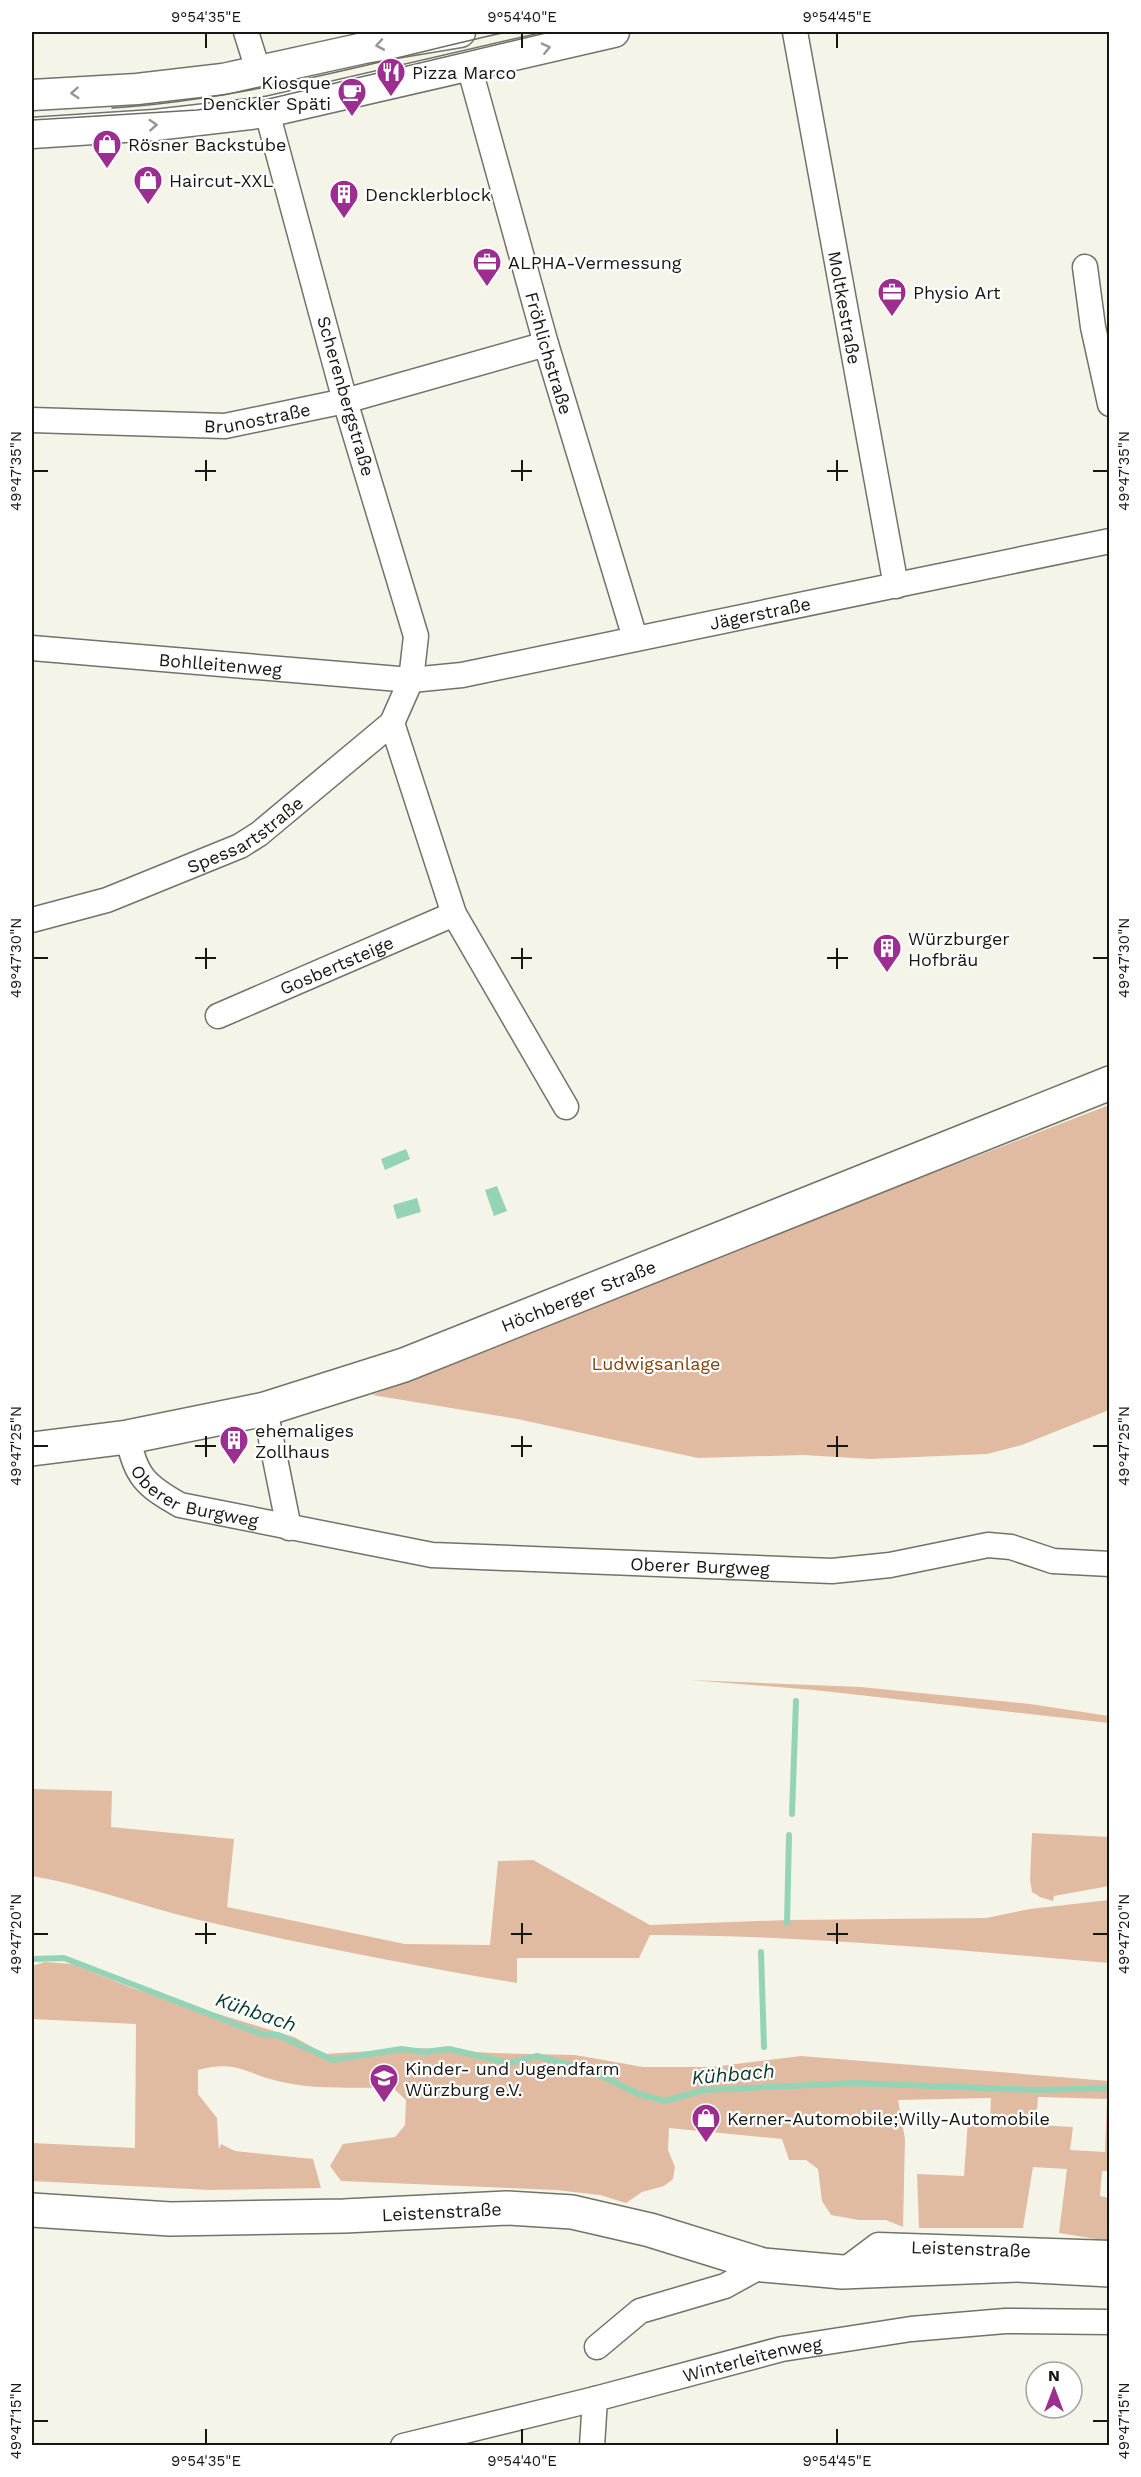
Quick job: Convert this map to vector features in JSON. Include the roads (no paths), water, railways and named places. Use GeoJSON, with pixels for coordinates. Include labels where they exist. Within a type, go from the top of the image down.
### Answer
{"type":"FeatureCollection","features":[{"type":"Feature","properties":{"kind":"main road","name":"Höchberger Straße"},"geometry":{"type":"LineString","coordinates":[[32,1449],[128,1437],[265,1409],[404,1365],[1110,1083]]}},
{"type":"Feature","properties":{"kind":"main road","name":"Leistenstraße"},"geometry":{"type":"LineString","coordinates":[[32,2210],[170,2218],[344,2216],[507,2208],[572,2212],[650,2230],[763,2265],[842,2272],[1017,2265],[1110,2270]]}},
{"type":"Feature","properties":{"kind":"street"},"geometry":{"type":"LineString","coordinates":[[246,32],[258,70],[267,112]]}},
{"type":"Feature","properties":{"kind":"street"},"geometry":{"type":"LineString","coordinates":[[32,95],[223,79],[364,48],[459,32],[469,66]]}},
{"type":"Feature","properties":{"kind":"street"},"geometry":{"type":"LineString","coordinates":[[32,133],[155,125],[267,112],[614,32]]}},
{"type":"Feature","properties":{"kind":"street","name":"Moltkestraße"},"geometry":{"type":"LineString","coordinates":[[795,32],[896,586]]}},
{"type":"Feature","properties":{"kind":"street","name":"Fröhlichstraße"},"geometry":{"type":"LineString","coordinates":[[469,66],[546,344],[635,638]]}},
{"type":"Feature","properties":{"kind":"street","name":"Scherenbergstraße"},"geometry":{"type":"LineString","coordinates":[[267,112],[345,400],[416,636],[411,680]]}},
{"type":"Feature","properties":{"kind":"street"},"geometry":{"type":"LineString","coordinates":[[1085,267],[1094,327],[1110,404]]}},
{"type":"Feature","properties":{"kind":"street","name":"Brunostraße"},"geometry":{"type":"LineString","coordinates":[[32,420],[225,426],[345,400],[546,344]]}},
{"type":"Feature","properties":{"kind":"street","name":"Jägerstraße"},"geometry":{"type":"LineString","coordinates":[[411,680],[462,675],[1110,541]]}},
{"type":"Feature","properties":{"kind":"street","name":"Bohlleitenweg"},"geometry":{"type":"LineString","coordinates":[[32,648],[411,680]]}},
{"type":"Feature","properties":{"kind":"street","name":"Spessartstraße"},"geometry":{"type":"LineString","coordinates":[[32,920],[107,900],[240,846],[259,834],[392,723],[411,680]]}},
{"type":"Feature","properties":{"kind":"street"},"geometry":{"type":"LineString","coordinates":[[392,723],[454,914],[567,1107]]}},
{"type":"Feature","properties":{"kind":"street","name":"Gosbertsteige"},"geometry":{"type":"LineString","coordinates":[[218,1016],[454,914]]}},
{"type":"Feature","properties":{"kind":"street","name":"Oberer Burgweg"},"geometry":{"type":"LineString","coordinates":[[265,1409],[290,1528]]}},
{"type":"Feature","properties":{"kind":"street","name":"Oberer Burgweg"},"geometry":{"type":"LineString","coordinates":[[128,1437],[132,1460],[141,1478],[154,1491],[180,1505],[432,1555],[832,1571],[890,1565],[988,1545],[1011,1547],[1053,1561],[1070,1564],[1110,1564]]}},
{"type":"Feature","properties":{"kind":"street","name":"Leistenstraße"},"geometry":{"type":"LineString","coordinates":[[842,2272],[878,2245],[1110,2253]]}},
{"type":"Feature","properties":{"kind":"street"},"geometry":{"type":"LineString","coordinates":[[597,2347],[640,2311],[725,2286],[763,2265]]}},
{"type":"Feature","properties":{"kind":"street","name":"Winterleitenweg"},"geometry":{"type":"LineString","coordinates":[[403,2445],[595,2399],[782,2349],[910,2329],[1005,2321],[1110,2322]]}},
{"type":"Feature","properties":{"kind":"street"},"geometry":{"type":"LineString","coordinates":[[592,2445],[595,2399]]}},
{"type":"Feature","properties":{"kind":"waterway"},"geometry":{"type":"LineString","coordinates":[[792,1814],[796,1701]]}},
{"type":"Feature","properties":{"kind":"waterway"},"geometry":{"type":"LineString","coordinates":[[787,1923],[789,1835]]}},
{"type":"Feature","properties":{"kind":"waterway"},"geometry":{"type":"LineString","coordinates":[[761,1952],[764,2047]]}},
{"type":"Feature","properties":{"kind":"waterway","name":"Kühbach"},"geometry":{"type":"LineString","coordinates":[[32,1959],[64,1958],[264,2035],[278,2035],[333,2060],[401,2049],[424,2052],[449,2049],[510,2063],[537,2056],[589,2070],[639,2094],[665,2101],[704,2090],[855,2083],[1037,2090],[1110,2088]]}},
{"type":"Feature","properties":{"kind":"tram line"},"geometry":{"type":"LineString","coordinates":[[112,108],[212,97],[261,88],[506,32]]}},
{"type":"Feature","properties":{"kind":"tram line"},"geometry":{"type":"LineString","coordinates":[[32,120],[197,110],[264,100],[550,32]]}},
{"type":"Feature","properties":{"kind":"place","name":"Pizza Marco"},"geometry":{"type":"Point","coordinates":[391,98]}},
{"type":"Feature","properties":{"kind":"place","name":"Kiosque Denckler Späti"},"geometry":{"type":"Point","coordinates":[352,118]}},
{"type":"Feature","properties":{"kind":"place","name":"Rösner Backstube"},"geometry":{"type":"Point","coordinates":[107,170]}},
{"type":"Feature","properties":{"kind":"place","name":"Haircut-XXL"},"geometry":{"type":"Point","coordinates":[148,206]}},
{"type":"Feature","properties":{"kind":"place","name":"Dencklerblock"},"geometry":{"type":"Point","coordinates":[344,220]}},
{"type":"Feature","properties":{"kind":"place","name":"ALPHA-Vermessung"},"geometry":{"type":"Point","coordinates":[487,288]}},
{"type":"Feature","properties":{"kind":"place","name":"Physio Art"},"geometry":{"type":"Point","coordinates":[892,318]}},
{"type":"Feature","properties":{"kind":"place","name":"Würzburger Hofbräu"},"geometry":{"type":"Point","coordinates":[887,974]}},
{"type":"Feature","properties":{"kind":"place","name":"ehemaliges Zollhaus"},"geometry":{"type":"Point","coordinates":[234,1466]}},
{"type":"Feature","properties":{"kind":"place","name":"Kinder- und Jugendfarm Würzburg e.V."},"geometry":{"type":"Point","coordinates":[384,2104]}},
{"type":"Feature","properties":{"kind":"place","name":"Kerner-Automobile;Willy-Automobile"},"geometry":{"type":"Point","coordinates":[706,2144]}},
{"type":"Feature","properties":{"kind":"park label","name":"Ludwigsanlage"},"geometry":{"type":"Point","coordinates":[656,1363]}}]}
